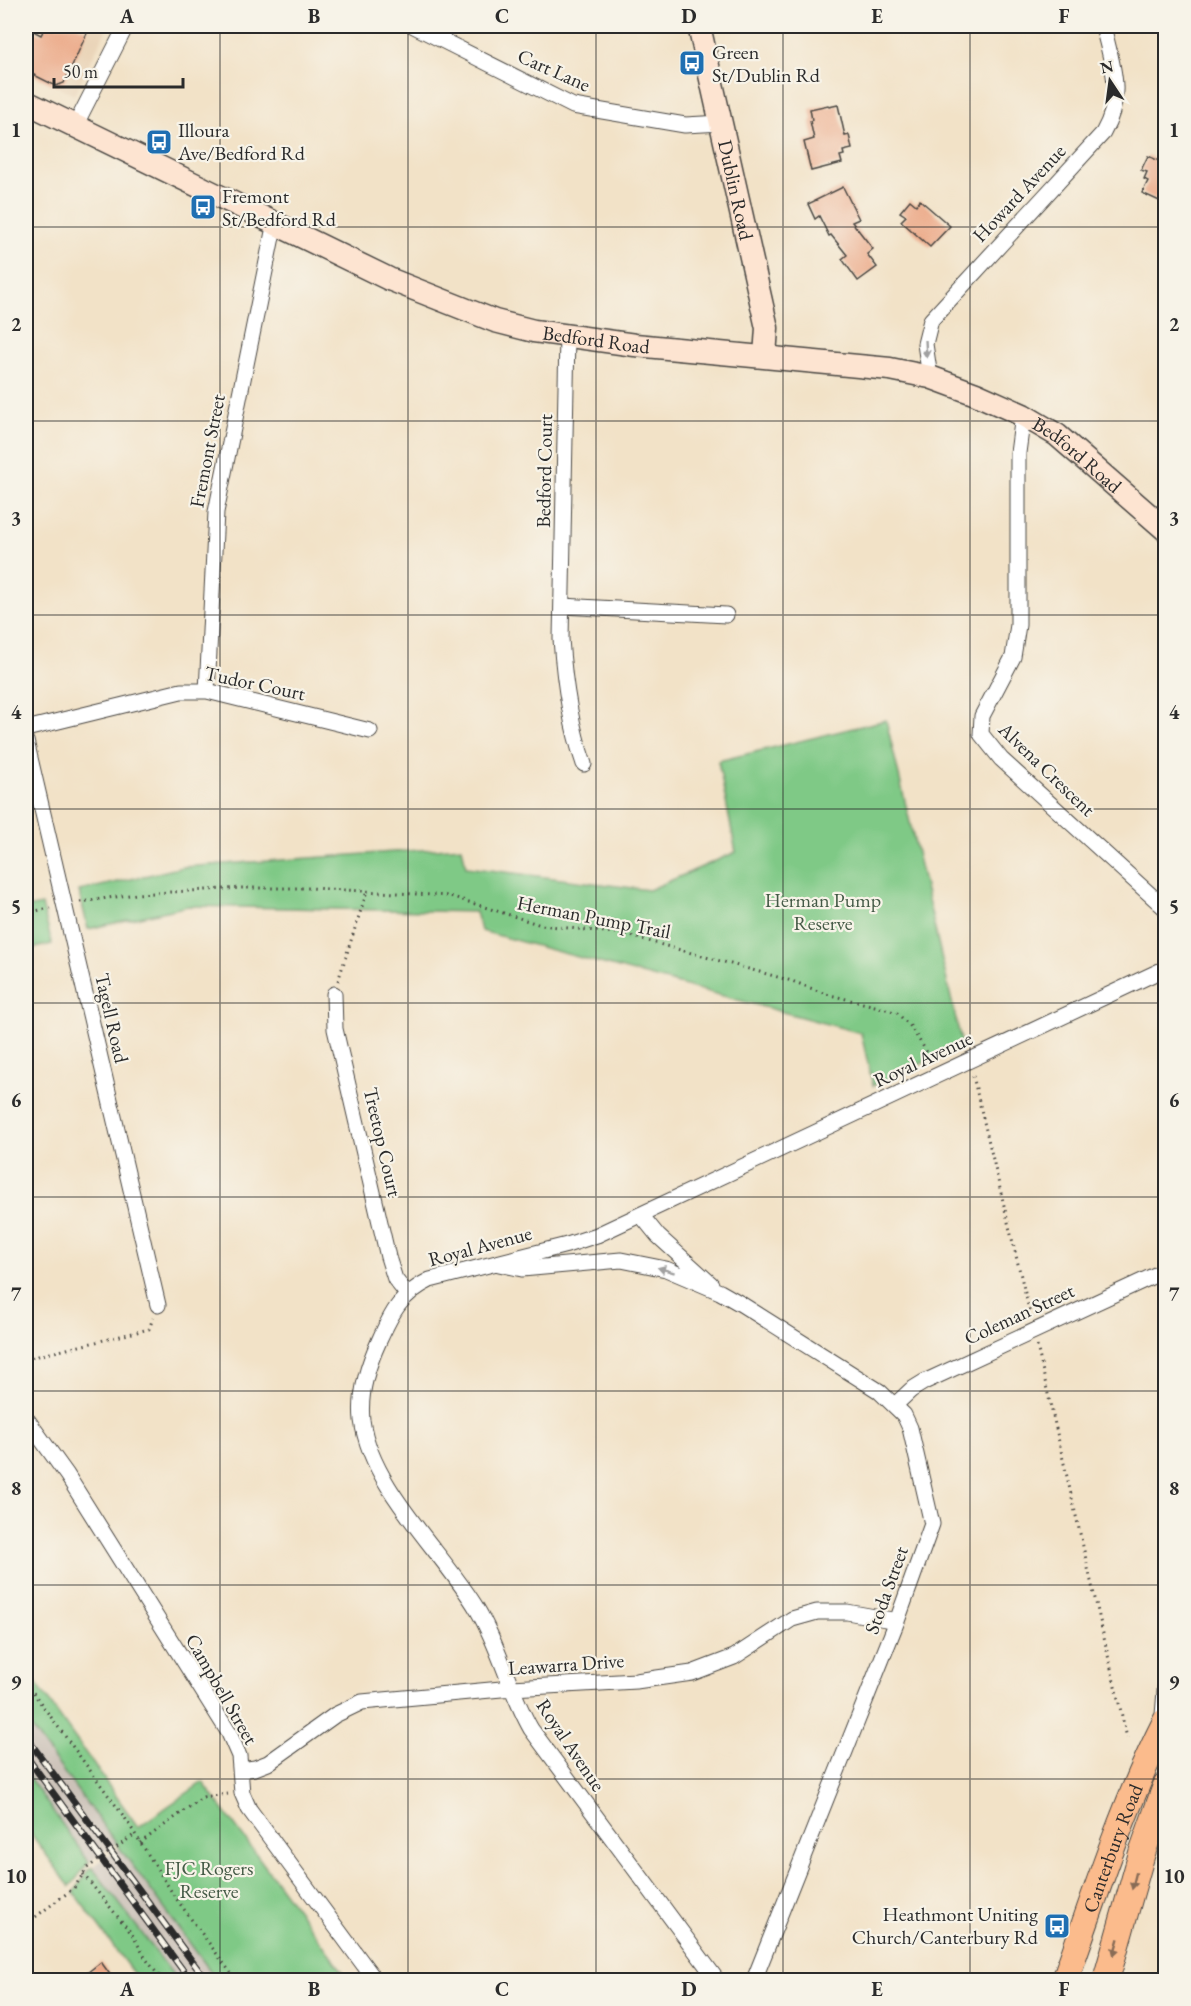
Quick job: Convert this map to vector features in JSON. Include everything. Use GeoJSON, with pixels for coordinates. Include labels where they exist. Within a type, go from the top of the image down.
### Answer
{"type":"FeatureCollection","features":[{"type":"Feature","properties":{"kind":"main road","name":"Dublin Road"},"geometry":{"type":"LineString","coordinates":[[699,26],[766,328],[765,356]]}},
{"type":"Feature","properties":{"kind":"main road","name":"Bedford Road"},"geometry":{"type":"LineString","coordinates":[[26,102],[389,279],[495,321],[534,331],[635,345],[890,369],[930,377],[976,394],[1023,415],[1057,435],[1166,530]]}},
{"type":"Feature","properties":{"kind":"main road","name":"Canterbury Road"},"geometry":{"type":"LineString","coordinates":[[1065,1980],[1107,1863],[1164,1724]]}},
{"type":"Feature","properties":{"kind":"main road","name":"Canterbury Road"},"geometry":{"type":"LineString","coordinates":[[1106,1980],[1142,1853],[1166,1786]]}},
{"type":"Feature","properties":{"kind":"street"},"geometry":{"type":"LineString","coordinates":[[75,126],[126,26]]}},
{"type":"Feature","properties":{"kind":"street","name":"Cart Lane"},"geometry":{"type":"LineString","coordinates":[[414,26],[573,105],[685,125],[722,123]]}},
{"type":"Feature","properties":{"kind":"street","name":"Howard Avenue"},"geometry":{"type":"LineString","coordinates":[[930,377],[924,344],[931,320],[1103,133],[1112,118],[1116,101],[1115,77],[1103,26]]}},
{"type":"Feature","properties":{"kind":"street","name":"Fremont Street"},"geometry":{"type":"LineString","coordinates":[[207,691],[216,512],[274,222]]}},
{"type":"Feature","properties":{"kind":"street","name":"Bedford Court"},"geometry":{"type":"LineString","coordinates":[[567,336],[561,639],[564,675],[576,742],[584,764]]}},
{"type":"Feature","properties":{"kind":"street","name":"Alvena Crescent"},"geometry":{"type":"LineString","coordinates":[[1023,415],[1018,453],[1018,625],[1013,657],[982,716],[981,734],[1001,759],[1166,909]]}},
{"type":"Feature","properties":{"kind":"street"},"geometry":{"type":"LineString","coordinates":[[562,606],[726,615]]}},
{"type":"Feature","properties":{"kind":"street","name":"Tudor Court"},"geometry":{"type":"LineString","coordinates":[[26,729],[181,691],[207,691],[370,731]]}},
{"type":"Feature","properties":{"kind":"street","name":"Tagell Road"},"geometry":{"type":"LineString","coordinates":[[26,741],[158,1305]]}},
{"type":"Feature","properties":{"kind":"street","name":"Royal Avenue"},"geometry":{"type":"LineString","coordinates":[[717,1980],[531,1729],[478,1609],[400,1505],[378,1467],[362,1419],[363,1393],[370,1361],[385,1327],[406,1294],[430,1280],[587,1239],[1166,968]]}},
{"type":"Feature","properties":{"kind":"street","name":"Treetop Court"},"geometry":{"type":"LineString","coordinates":[[334,994],[335,1029],[388,1257],[395,1279],[406,1294]]}},
{"type":"Feature","properties":{"kind":"street","name":"Stoda Street"},"geometry":{"type":"LineString","coordinates":[[640,1215],[658,1236],[720,1292]]}},
{"type":"Feature","properties":{"kind":"street","name":"Stoda Street"},"geometry":{"type":"LineString","coordinates":[[496,1263],[522,1269],[621,1260],[666,1269],[720,1292],[879,1392],[904,1415],[910,1428],[932,1524],[897,1621],[754,1980]]}},
{"type":"Feature","properties":{"kind":"street","name":"Coleman Street"},"geometry":{"type":"LineString","coordinates":[[896,1406],[911,1390],[924,1382],[1166,1270]]}},
{"type":"Feature","properties":{"kind":"street","name":"Campbell Street"},"geometry":{"type":"LineString","coordinates":[[26,1418],[67,1475],[229,1733],[239,1756],[242,1793],[249,1809],[375,1980]]}},
{"type":"Feature","properties":{"kind":"street","name":"Leawarra Drive"},"geometry":{"type":"LineString","coordinates":[[241,1770],[268,1763],[335,1715],[362,1702],[512,1688],[636,1681],[693,1673],[734,1657],[792,1619],[817,1612],[847,1612],[897,1621]]}},
{"type":"Feature","properties":{"kind":"street"},"geometry":{"type":"LineString","coordinates":[[1164,1724],[1166,1679]]}},
{"type":"Feature","properties":{"kind":"street"},"geometry":{"type":"LineString","coordinates":[[1142,1853],[1166,1829]]}},
{"type":"Feature","properties":{"kind":"path","name":"Herman Pump Trail"},"geometry":{"type":"LineString","coordinates":[[26,913],[63,904],[136,894],[242,888],[310,888],[450,896],[541,926],[623,934],[897,1013],[910,1026],[941,1074]]}},
{"type":"Feature","properties":{"kind":"path"},"geometry":{"type":"LineString","coordinates":[[334,994],[367,891]]}},
{"type":"Feature","properties":{"kind":"path"},"geometry":{"type":"LineString","coordinates":[[971,1069],[1030,1314]]}},
{"type":"Feature","properties":{"kind":"path"},"geometry":{"type":"LineString","coordinates":[[26,1359],[149,1329],[158,1305]]}},
{"type":"Feature","properties":{"kind":"path"},"geometry":{"type":"LineString","coordinates":[[1037,1344],[1127,1738]]}},
{"type":"Feature","properties":{"kind":"path"},"geometry":{"type":"LineString","coordinates":[[26,1683],[125,1818],[134,1835],[236,1980]]}},
{"type":"Feature","properties":{"kind":"path"},"geometry":{"type":"LineString","coordinates":[[140,1843],[203,1797],[242,1793]]}},
{"type":"Feature","properties":{"kind":"path"},"geometry":{"type":"LineString","coordinates":[[26,1924],[74,1888],[83,1874],[100,1858],[134,1835]]}},
{"type":"Feature","properties":{"kind":"path"},"geometry":{"type":"LineString","coordinates":[[83,1874],[132,1934],[146,1959],[162,1980]]}},
{"type":"Feature","properties":{"kind":"shaded area"},"geometry":{"type":"Polygon","coordinates":[[[26,26],[108,26],[74,95],[26,71],[26,26]]]}},
{"type":"Feature","properties":{"kind":"shaded area"},"geometry":{"type":"Polygon","coordinates":[[[26,1721],[116,1844],[89,1862],[26,1773],[26,1721]]]}},
{"type":"Feature","properties":{"kind":"shaded area"},"geometry":{"type":"Polygon","coordinates":[[[119,1848],[217,1980],[177,1980],[92,1867],[119,1848]]]}},
{"type":"Feature","properties":{"kind":"green space","name":"Herman Pump Reserve"},"geometry":{"type":"Polygon","coordinates":[[[886,720],[962,1045],[873,1086],[861,1033],[481,931],[476,912],[188,906],[88,929],[79,891],[183,867],[462,847],[466,867],[649,890],[736,852],[718,761],[886,720]]]}},
{"type":"Feature","properties":{"kind":"green space"},"geometry":{"type":"Polygon","coordinates":[[[42,905],[52,944],[26,950],[26,908],[42,905]]]}},
{"type":"Feature","properties":{"kind":"green space","name":"FJC Rogers Reserve"},"geometry":{"type":"Polygon","coordinates":[[[26,1669],[138,1827],[203,1782],[349,1980],[217,1980],[26,1721],[26,1669]]]}},
{"type":"Feature","properties":{"kind":"green space"},"geometry":{"type":"Polygon","coordinates":[[[26,1773],[89,1862],[70,1887],[26,1827],[26,1773]]]}},
{"type":"Feature","properties":{"kind":"green space"},"geometry":{"type":"Polygon","coordinates":[[[92,1867],[177,1980],[138,1980],[74,1893],[92,1867]]]}},
{"type":"Feature","properties":{"kind":"building"},"geometry":{"type":"Polygon","coordinates":[[[46,26],[76,26],[88,31],[64,83],[56,86],[26,71],[26,27],[41,35],[46,26]]]}},
{"type":"Feature","properties":{"kind":"building"},"geometry":{"type":"Polygon","coordinates":[[[828,105],[829,107],[838,105],[845,136],[849,135],[852,149],[843,151],[844,155],[840,156],[842,163],[811,171],[804,142],[814,139],[810,109],[828,105]]]}},
{"type":"Feature","properties":{"kind":"building"},"geometry":{"type":"Polygon","coordinates":[[[1148,156],[1166,164],[1166,204],[1142,193],[1148,181],[1144,179],[1147,172],[1141,170],[1148,156]]]}},
{"type":"Feature","properties":{"kind":"building"},"geometry":{"type":"Polygon","coordinates":[[[843,187],[859,219],[852,222],[873,249],[867,254],[877,267],[858,281],[842,259],[847,255],[831,235],[829,236],[819,216],[815,219],[808,204],[843,187]]]}},
{"type":"Feature","properties":{"kind":"building"},"geometry":{"type":"Polygon","coordinates":[[[910,200],[916,205],[920,200],[950,226],[930,247],[901,221],[906,216],[900,212],[910,200]]]}},
{"type":"Feature","properties":{"kind":"building"},"geometry":{"type":"Polygon","coordinates":[[[101,1962],[114,1980],[78,1980],[101,1962]]]}},
{"type":"Feature","properties":{"kind":"railway"},"geometry":{"type":"LineString","coordinates":[[26,1737],[206,1980]]}},
{"type":"Feature","properties":{"kind":"railway"},"geometry":{"type":"LineString","coordinates":[[26,1756],[190,1980]]}},
{"type":"Feature","properties":{"kind":"place","name":"Green St/Dublin Rd"},"geometry":{"type":"Point","coordinates":[692,63]}},
{"type":"Feature","properties":{"kind":"place","name":"Illoura Ave/Bedford Rd"},"geometry":{"type":"Point","coordinates":[159,142]}},
{"type":"Feature","properties":{"kind":"place","name":"Fremont St/Bedford Rd"},"geometry":{"type":"Point","coordinates":[203,207]}},
{"type":"Feature","properties":{"kind":"place","name":"Heathmont Uniting Church/Canterbury Rd"},"geometry":{"type":"Point","coordinates":[1057,1926]}}]}
